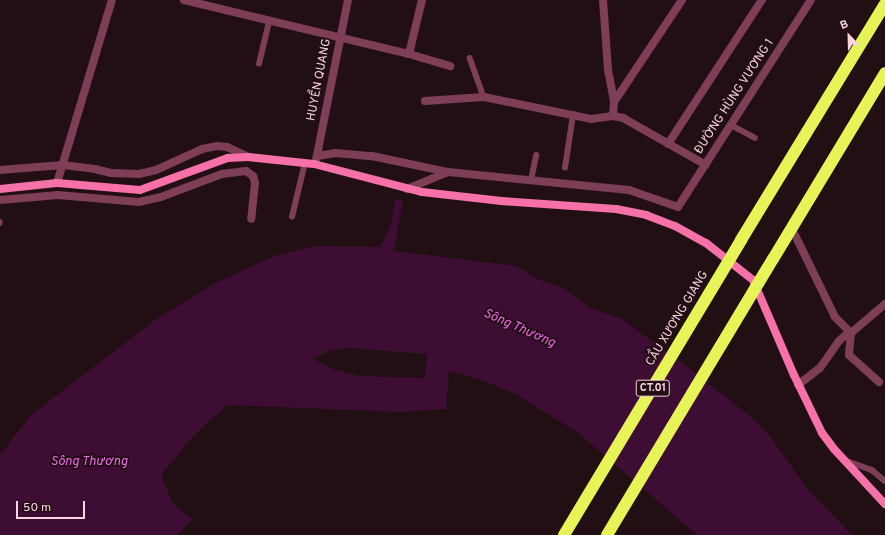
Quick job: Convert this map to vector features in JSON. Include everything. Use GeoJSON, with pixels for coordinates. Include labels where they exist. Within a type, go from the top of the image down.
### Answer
{"type":"FeatureCollection","features":[{"type":"Feature","properties":{"kind":"highway","name":"CẦU XƯƠNG GIANG"},"geometry":{"type":"LineString","coordinates":[[564,535],[885,4]]}},
{"type":"Feature","properties":{"kind":"highway","name":"CT.01"},"geometry":{"type":"LineString","coordinates":[[607,535],[862,114],[885,73]]}},
{"type":"Feature","properties":{"kind":"highway"},"geometry":{"type":"LineString","coordinates":[[862,114],[885,88]]}},
{"type":"Feature","properties":{"kind":"street"},"geometry":{"type":"LineString","coordinates":[[57,183],[112,0]]}},
{"type":"Feature","properties":{"kind":"street"},"geometry":{"type":"LineString","coordinates":[[184,0],[269,22],[409,54],[450,66]]}},
{"type":"Feature","properties":{"kind":"street","name":"HUYỀN QUANG"},"geometry":{"type":"LineString","coordinates":[[314,164],[317,156],[348,0]]}},
{"type":"Feature","properties":{"kind":"street"},"geometry":{"type":"LineString","coordinates":[[409,54],[422,0]]}},
{"type":"Feature","properties":{"kind":"street"},"geometry":{"type":"LineString","coordinates":[[603,0],[608,70],[614,102],[613,116]]}},
{"type":"Feature","properties":{"kind":"street"},"geometry":{"type":"LineString","coordinates":[[614,102],[682,0]]}},
{"type":"Feature","properties":{"kind":"street"},"geometry":{"type":"LineString","coordinates":[[668,144],[762,0]]}},
{"type":"Feature","properties":{"kind":"street","name":"ĐƯỜNG HÙNG VƯƠNG 1"},"geometry":{"type":"LineString","coordinates":[[531,180],[629,190],[679,206],[811,0]]}},
{"type":"Feature","properties":{"kind":"street"},"geometry":{"type":"LineString","coordinates":[[425,101],[484,97],[592,119],[613,116],[623,118],[706,165]]}},
{"type":"Feature","properties":{"kind":"street"},"geometry":{"type":"LineString","coordinates":[[0,170],[63,165],[95,169],[111,173],[139,174],[156,170],[202,149],[217,146],[227,147],[248,157]]}},
{"type":"Feature","properties":{"kind":"street"},"geometry":{"type":"LineString","coordinates":[[317,156],[335,153],[372,156],[448,172],[531,180]]}},
{"type":"Feature","properties":{"kind":"street"},"geometry":{"type":"LineString","coordinates":[[0,188],[57,183],[140,190],[228,158],[248,157],[314,164],[407,189],[461,197],[616,209],[646,215],[675,226],[706,243],[753,280],[798,385],[822,433],[834,449],[885,504]]}},
{"type":"Feature","properties":{"kind":"street"},"geometry":{"type":"LineString","coordinates":[[0,200],[58,195],[132,202],[148,201],[222,174],[246,171],[251,173],[255,183],[251,219]]}},
{"type":"Feature","properties":{"kind":"street"},"geometry":{"type":"LineString","coordinates":[[407,189],[448,172]]}},
{"type":"Feature","properties":{"kind":"street"},"geometry":{"type":"LineString","coordinates":[[795,235],[835,318],[850,332],[849,354],[879,382]]}},
{"type":"Feature","properties":{"kind":"street"},"geometry":{"type":"LineString","coordinates":[[798,385],[820,368],[839,341],[885,304]]}},
{"type":"Feature","properties":{"kind":"lane"},"geometry":{"type":"LineString","coordinates":[[259,64],[269,22]]}},
{"type":"Feature","properties":{"kind":"lane"},"geometry":{"type":"LineString","coordinates":[[470,58],[484,97]]}},
{"type":"Feature","properties":{"kind":"lane"},"geometry":{"type":"LineString","coordinates":[[565,168],[573,115]]}},
{"type":"Feature","properties":{"kind":"lane"},"geometry":{"type":"LineString","coordinates":[[731,125],[755,138]]}},
{"type":"Feature","properties":{"kind":"lane"},"geometry":{"type":"LineString","coordinates":[[531,180],[536,156]]}},
{"type":"Feature","properties":{"kind":"lane"},"geometry":{"type":"LineString","coordinates":[[292,217],[305,163]]}},
{"type":"Feature","properties":{"kind":"lane"},"geometry":{"type":"LineString","coordinates":[[846,461],[872,470],[885,481]]}},
{"type":"Feature","properties":{"kind":"water","name":"Sông Thương"},"geometry":{"type":"Polygon","coordinates":[[[395,199],[403,200],[394,251],[516,266],[537,279],[564,288],[590,308],[620,318],[692,370],[756,421],[769,435],[807,488],[852,535],[697,535],[577,432],[517,395],[484,381],[449,371],[446,409],[401,412],[227,405],[193,436],[161,475],[173,504],[192,519],[177,535],[0,535],[0,455],[31,415],[155,320],[217,282],[277,255],[316,246],[380,247],[391,224],[395,199]],[[350,348],[330,350],[313,359],[335,370],[360,376],[425,378],[427,354],[350,348]]]}}]}
